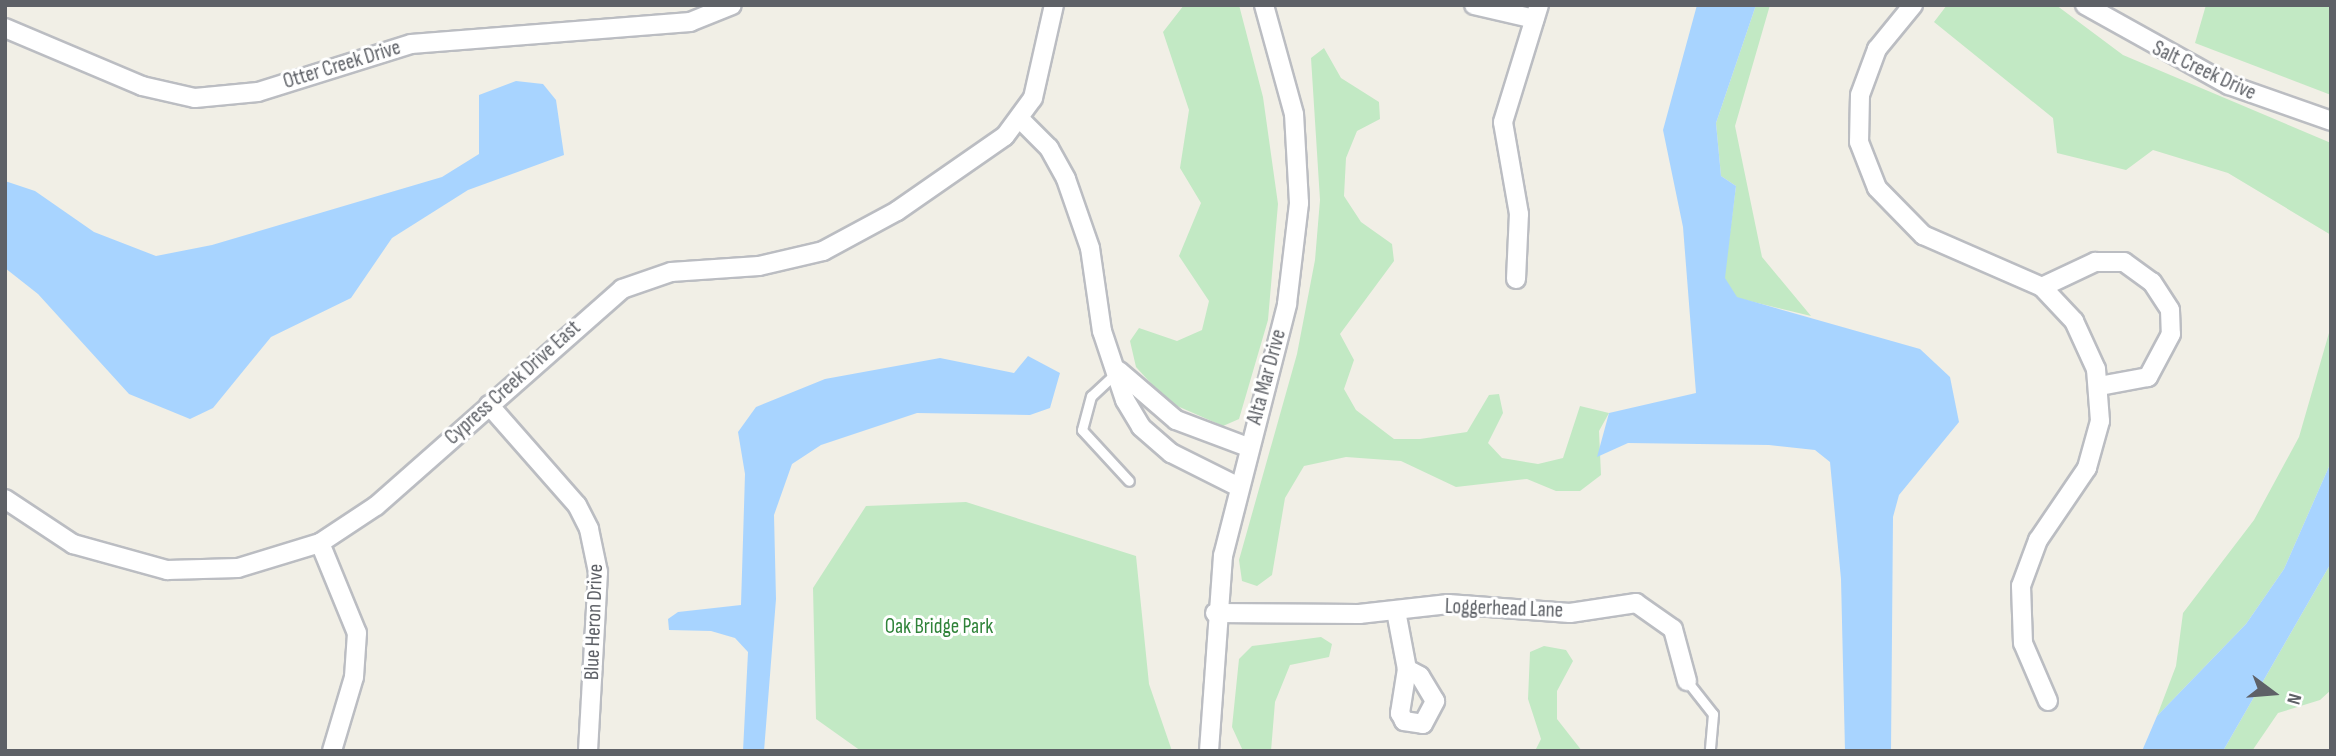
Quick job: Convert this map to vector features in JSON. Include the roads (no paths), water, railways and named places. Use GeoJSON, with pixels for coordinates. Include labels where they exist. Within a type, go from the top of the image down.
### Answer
{"type":"FeatureCollection","features":[{"type":"Feature","properties":{"kind":"street","name":"Otter Creek Drive"},"geometry":{"type":"LineString","coordinates":[[5,28],[142,86],[195,98],[258,92],[411,44],[690,22],[732,5]]}},
{"type":"Feature","properties":{"kind":"street"},"geometry":{"type":"LineString","coordinates":[[1054,5],[1042,73],[1020,120],[1049,148],[1066,179],[1090,248],[1102,331],[1119,371],[1176,420],[1248,446]]}},
{"type":"Feature","properties":{"kind":"street","name":"Alta Mar Drive"},"geometry":{"type":"LineString","coordinates":[[1209,751],[1215,613],[1237,486],[1287,304],[1299,203],[1293,114],[1264,5]]}},
{"type":"Feature","properties":{"kind":"street"},"geometry":{"type":"LineString","coordinates":[[1474,5],[1536,12],[1502,136],[1519,214],[1516,279]]}},
{"type":"Feature","properties":{"kind":"street"},"geometry":{"type":"LineString","coordinates":[[1913,5],[1888,33],[1865,76],[1857,117],[1866,166],[1884,199],[1923,235],[2042,287],[2087,344],[2099,386],[2100,421],[2087,468],[2038,540],[2021,586],[2023,643],[2048,701]]}},
{"type":"Feature","properties":{"kind":"street","name":"Salt Creek Drive"},"geometry":{"type":"LineString","coordinates":[[2085,5],[2229,85],[2331,121]]}},
{"type":"Feature","properties":{"kind":"street","name":"Cypress Creek Drive East"},"geometry":{"type":"LineString","coordinates":[[5,499],[73,544],[167,570],[238,568],[320,543],[376,506],[622,289],[671,272],[759,266],[823,251],[897,211],[1020,120]]}},
{"type":"Feature","properties":{"kind":"street"},"geometry":{"type":"LineString","coordinates":[[2042,287],[2095,262],[2124,262],[2152,282],[2170,310],[2171,334],[2148,377],[2099,386]]}},
{"type":"Feature","properties":{"kind":"street"},"geometry":{"type":"LineString","coordinates":[[1119,371],[1117,383],[1141,427],[1171,453],[1237,486]]}},
{"type":"Feature","properties":{"kind":"street","name":"Blue Heron Drive"},"geometry":{"type":"LineString","coordinates":[[489,405],[577,505],[589,529],[598,572],[588,751]]}},
{"type":"Feature","properties":{"kind":"street"},"geometry":{"type":"LineString","coordinates":[[320,543],[357,633],[354,677],[332,751]]}},
{"type":"Feature","properties":{"kind":"street","name":"Loggerhead Lane"},"geometry":{"type":"LineString","coordinates":[[1215,613],[1396,611],[1448,604],[1570,613],[1636,603],[1673,629],[1687,681]]}},
{"type":"Feature","properties":{"kind":"street"},"geometry":{"type":"LineString","coordinates":[[1396,611],[1407,669]]}},
{"type":"Feature","properties":{"kind":"lane"},"geometry":{"type":"LineString","coordinates":[[1119,371],[1091,396],[1082,430],[1129,481]]}},
{"type":"Feature","properties":{"kind":"lane"},"geometry":{"type":"LineString","coordinates":[[1687,681],[1713,714],[1710,751]]}},
{"type":"Feature","properties":{"kind":"water"},"geometry":{"type":"Polygon","coordinates":[[[1697,5],[1756,5],[1716,123],[1721,176],[1736,186],[1725,278],[1737,297],[1920,349],[1950,377],[1959,422],[1899,495],[1893,517],[1891,751],[1845,751],[1841,579],[1830,462],[1815,450],[1769,445],[1628,443],[1597,457],[1609,413],[1696,393],[1683,227],[1663,130],[1697,5]]]}},
{"type":"Feature","properties":{"kind":"water"},"geometry":{"type":"Polygon","coordinates":[[[516,81],[543,84],[556,100],[564,155],[468,190],[392,238],[351,298],[271,337],[213,408],[190,419],[129,394],[38,294],[5,268],[5,181],[35,191],[94,232],[156,256],[212,245],[442,177],[479,154],[479,95],[516,81]]]}},
{"type":"Feature","properties":{"kind":"water"},"geometry":{"type":"Polygon","coordinates":[[[1028,356],[1060,373],[1050,408],[1030,415],[917,413],[821,445],[792,464],[774,515],[776,599],[764,751],[743,751],[748,652],[735,638],[711,631],[669,630],[668,619],[678,612],[741,605],[745,474],[738,432],[756,407],[825,379],[940,358],[1014,373],[1028,356]]]}},
{"type":"Feature","properties":{"kind":"water"},"geometry":{"type":"Polygon","coordinates":[[[2331,462],[2331,563],[2223,751],[2142,751],[2157,716],[2246,624],[2284,569],[2331,462]]]}},
{"type":"Feature","properties":{"kind":"park label","name":"Oak Bridge Park"},"geometry":{"type":"Point","coordinates":[939,627]}}]}
